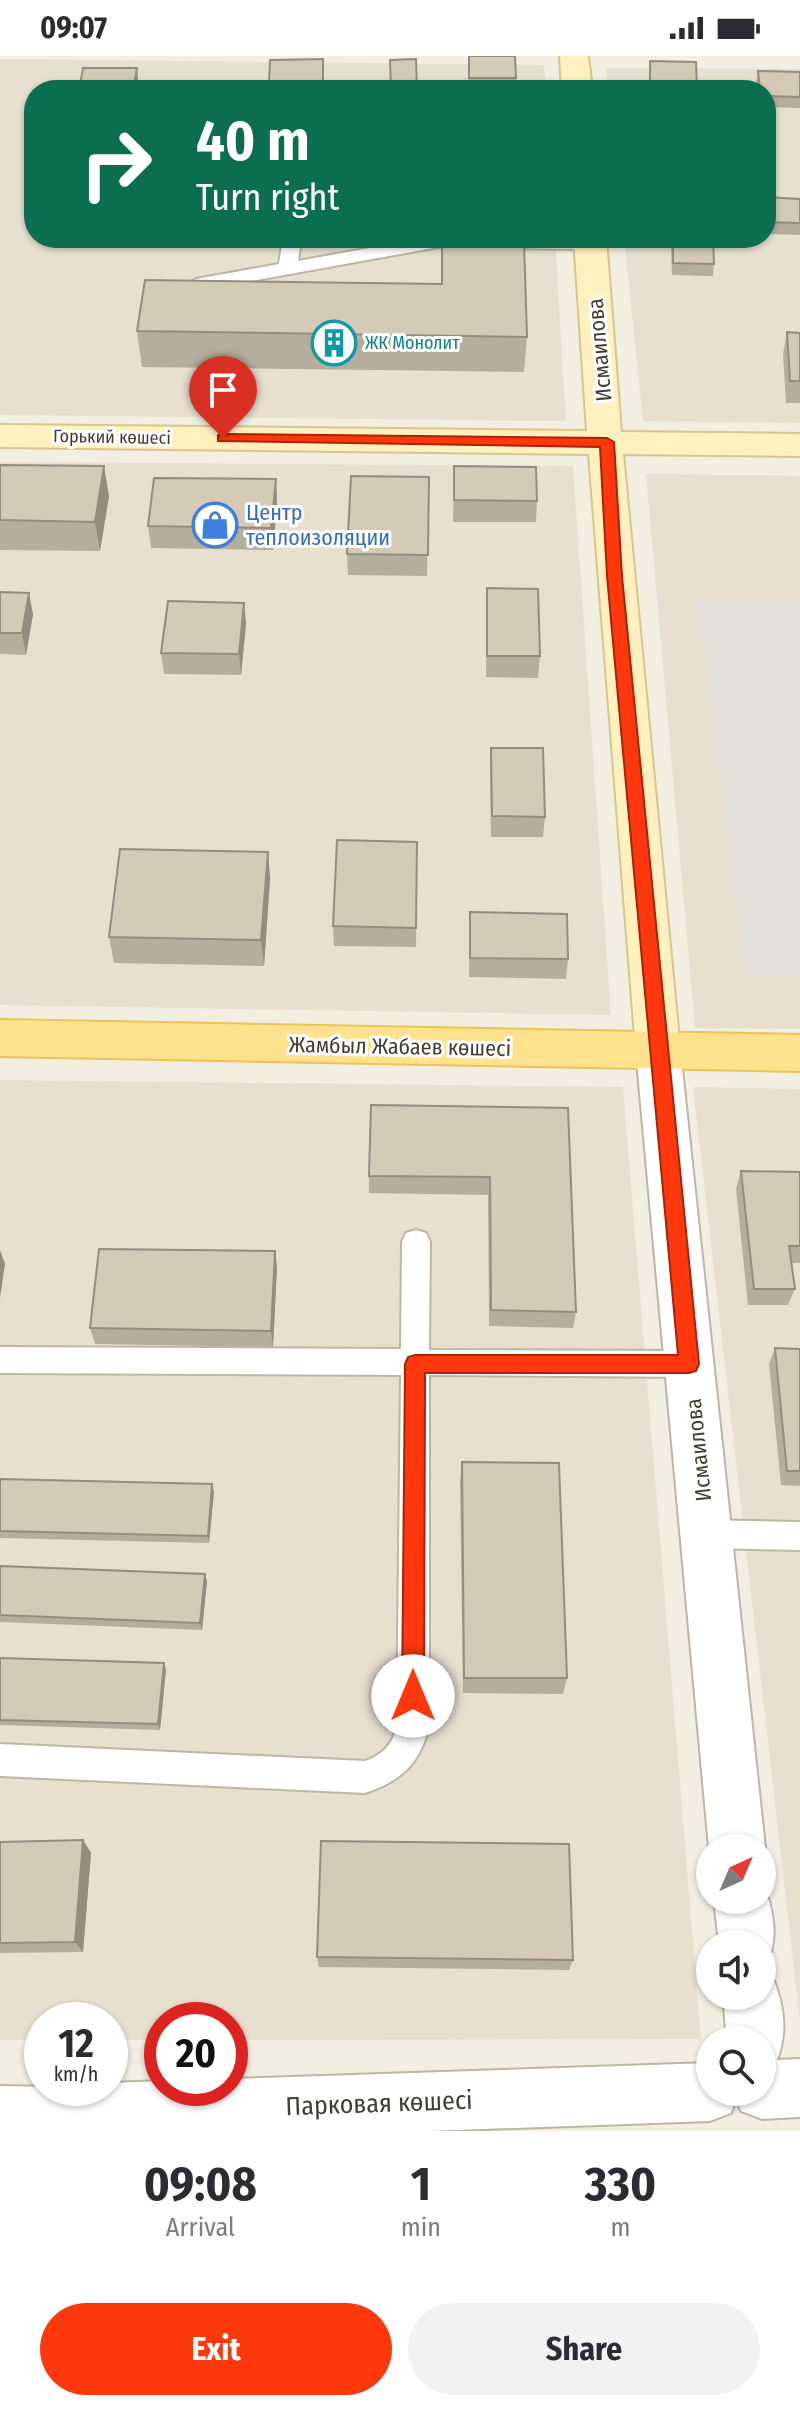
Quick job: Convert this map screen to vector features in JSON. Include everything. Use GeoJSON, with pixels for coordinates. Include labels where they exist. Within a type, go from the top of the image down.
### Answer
{"type":"FeatureCollection","features":[{"type":"Feature","properties":{"kind":"main road","name":"Жамбыл Жабаев көшесі"},"geometry":{"type":"LineString","coordinates":[[0,1038],[800,1053]]}},
{"type":"Feature","properties":{"kind":"street"},"geometry":{"type":"LineString","coordinates":[[574,56],[576,80]]}},
{"type":"Feature","properties":{"kind":"street","name":"Исмаилова"},"geometry":{"type":"LineString","coordinates":[[591,248],[615,576],[658,1050],[736,1834]]}},
{"type":"Feature","properties":{"kind":"street","name":"Горький көшесі"},"geometry":{"type":"LineString","coordinates":[[0,436],[800,445]]}},
{"type":"Feature","properties":{"kind":"street"},"geometry":{"type":"LineString","coordinates":[[776,2089],[800,2088]]}},
{"type":"Feature","properties":{"kind":"street","name":"Парковая көшесі"},"geometry":{"type":"LineString","coordinates":[[0,2116],[696,2092]]}},
{"type":"Feature","properties":{"kind":"lane"},"geometry":{"type":"LineString","coordinates":[[287,270],[290,248]]}},
{"type":"Feature","properties":{"kind":"lane"},"geometry":{"type":"LineString","coordinates":[[196,285],[402,248]]}},
{"type":"Feature","properties":{"kind":"lane"},"geometry":{"type":"LineString","coordinates":[[0,1760],[365,1777],[384,1772],[398,1761],[409,1746],[413,1726],[416,1242]]}},
{"type":"Feature","properties":{"kind":"lane"},"geometry":{"type":"LineString","coordinates":[[0,1360],[689,1364]]}},
{"type":"Feature","properties":{"kind":"lane"},"geometry":{"type":"LineString","coordinates":[[706,1534],[800,1536]]}},
{"type":"Feature","properties":{"kind":"shaded area"},"geometry":{"type":"Polygon","coordinates":[[[0,59],[544,65],[545,80],[24,80],[24,248],[556,248],[566,421],[0,415],[0,59]]]}},
{"type":"Feature","properties":{"kind":"shaded area"},"geometry":{"type":"Polygon","coordinates":[[[606,68],[800,69],[800,423],[643,421],[625,248],[776,248],[776,80],[607,80],[606,68]]]}},
{"type":"Feature","properties":{"kind":"shaded area"},"geometry":{"type":"Polygon","coordinates":[[[0,462],[573,466],[611,1015],[0,1005],[0,462]]]}},
{"type":"Feature","properties":{"kind":"shaded area"},"geometry":{"type":"Polygon","coordinates":[[[646,474],[800,476],[800,1029],[695,1028],[646,474]]]}},
{"type":"Feature","properties":{"kind":"shaded area"},"geometry":{"type":"Polygon","coordinates":[[[697,599],[800,599],[800,975],[744,975],[697,599]]]}},
{"type":"Feature","properties":{"kind":"shaded area"},"geometry":{"type":"Polygon","coordinates":[[[0,1080],[623,1087],[696,1978],[696,2010],[699,2010],[700,2026],[696,2026],[696,2039],[248,2040],[248,2002],[144,2002],[144,2040],[128,2040],[128,2002],[24,2002],[24,2040],[0,2040],[0,1080]]]}},
{"type":"Feature","properties":{"kind":"shaded area"},"geometry":{"type":"Polygon","coordinates":[[[693,1087],[800,1089],[800,2022],[693,1087]]]}},
{"type":"Feature","properties":{"kind":"building"},"geometry":{"type":"Polygon","coordinates":[[[469,56],[515,56],[516,78],[469,78],[469,56]]]}},
{"type":"Feature","properties":{"kind":"building"},"geometry":{"type":"Polygon","coordinates":[[[323,59],[323,80],[269,80],[270,60],[323,59]]]}},
{"type":"Feature","properties":{"kind":"building"},"geometry":{"type":"Polygon","coordinates":[[[416,59],[417,80],[391,80],[390,60],[416,59]]]}},
{"type":"Feature","properties":{"kind":"building"},"geometry":{"type":"Polygon","coordinates":[[[650,61],[696,62],[697,80],[650,80],[650,61]]]}},
{"type":"Feature","properties":{"kind":"building"},"geometry":{"type":"Polygon","coordinates":[[[83,68],[137,68],[135,80],[81,80],[83,68]]]}},
{"type":"Feature","properties":{"kind":"building"},"geometry":{"type":"Polygon","coordinates":[[[758,71],[800,72],[800,97],[776,96],[776,80],[759,80],[758,71]]]}},
{"type":"Feature","properties":{"kind":"building"},"geometry":{"type":"Polygon","coordinates":[[[776,198],[800,199],[800,223],[776,222],[776,198]]]}},
{"type":"Feature","properties":{"kind":"building"},"geometry":{"type":"Polygon","coordinates":[[[442,248],[524,248],[527,337],[137,331],[145,280],[442,284],[442,248]]]}},
{"type":"Feature","properties":{"kind":"building"},"geometry":{"type":"Polygon","coordinates":[[[673,248],[713,248],[714,264],[673,263],[673,248]]]}},
{"type":"Feature","properties":{"kind":"building"},"geometry":{"type":"Polygon","coordinates":[[[787,332],[800,333],[800,381],[790,381],[787,332]]]}},
{"type":"Feature","properties":{"kind":"building"},"geometry":{"type":"Polygon","coordinates":[[[0,465],[104,466],[95,522],[0,520],[0,465]]]}},
{"type":"Feature","properties":{"kind":"building"},"geometry":{"type":"Polygon","coordinates":[[[454,466],[536,467],[537,501],[454,500],[454,466]]]}},
{"type":"Feature","properties":{"kind":"building"},"geometry":{"type":"Polygon","coordinates":[[[351,476],[429,477],[428,555],[347,554],[351,476]]]}},
{"type":"Feature","properties":{"kind":"building"},"geometry":{"type":"Polygon","coordinates":[[[154,478],[276,479],[271,528],[148,526],[154,478]]]}},
{"type":"Feature","properties":{"kind":"building"},"geometry":{"type":"Polygon","coordinates":[[[487,588],[538,589],[540,656],[487,656],[487,588]]]}},
{"type":"Feature","properties":{"kind":"building"},"geometry":{"type":"Polygon","coordinates":[[[0,592],[29,593],[22,633],[0,633],[0,592]]]}},
{"type":"Feature","properties":{"kind":"building"},"geometry":{"type":"Polygon","coordinates":[[[168,601],[244,603],[239,654],[161,653],[168,601]]]}},
{"type":"Feature","properties":{"kind":"building"},"geometry":{"type":"Polygon","coordinates":[[[491,748],[543,748],[545,817],[492,816],[491,748]]]}},
{"type":"Feature","properties":{"kind":"building"},"geometry":{"type":"Polygon","coordinates":[[[337,840],[417,842],[416,928],[333,926],[337,840]]]}},
{"type":"Feature","properties":{"kind":"building"},"geometry":{"type":"Polygon","coordinates":[[[120,849],[268,852],[261,940],[109,937],[120,849]]]}},
{"type":"Feature","properties":{"kind":"building"},"geometry":{"type":"Polygon","coordinates":[[[470,912],[567,914],[568,959],[470,958],[470,912]]]}},
{"type":"Feature","properties":{"kind":"building"},"geometry":{"type":"Polygon","coordinates":[[[371,1105],[568,1108],[576,1312],[491,1310],[490,1177],[369,1176],[371,1105]]]}},
{"type":"Feature","properties":{"kind":"building"},"geometry":{"type":"Polygon","coordinates":[[[741,1171],[800,1172],[800,1246],[789,1246],[795,1289],[754,1289],[741,1171]]]}},
{"type":"Feature","properties":{"kind":"building"},"geometry":{"type":"Polygon","coordinates":[[[99,1249],[275,1251],[271,1331],[90,1328],[99,1249]]]}},
{"type":"Feature","properties":{"kind":"building"},"geometry":{"type":"Polygon","coordinates":[[[775,1348],[800,1349],[800,1471],[787,1471],[775,1348]]]}},
{"type":"Feature","properties":{"kind":"building"},"geometry":{"type":"Polygon","coordinates":[[[462,1462],[559,1463],[567,1678],[464,1678],[462,1462]]]}},
{"type":"Feature","properties":{"kind":"building"},"geometry":{"type":"Polygon","coordinates":[[[0,1479],[212,1484],[208,1536],[0,1531],[0,1479]]]}},
{"type":"Feature","properties":{"kind":"building"},"geometry":{"type":"Polygon","coordinates":[[[0,1566],[205,1574],[200,1623],[0,1615],[0,1566]]]}},
{"type":"Feature","properties":{"kind":"building"},"geometry":{"type":"Polygon","coordinates":[[[0,1658],[164,1663],[158,1724],[0,1720],[0,1658]]]}},
{"type":"Feature","properties":{"kind":"building"},"geometry":{"type":"Polygon","coordinates":[[[83,1840],[75,1942],[0,1943],[0,1842],[83,1840]]]}},
{"type":"Feature","properties":{"kind":"building"},"geometry":{"type":"Polygon","coordinates":[[[321,1841],[569,1844],[573,1960],[317,1957],[321,1841]]]}},
{"type":"Feature","properties":{"kind":"place","name":"ЖК Монолит"},"geometry":{"type":"Point","coordinates":[334,343]}},
{"type":"Feature","properties":{"kind":"place","name":"Центр теплоизоляции"},"geometry":{"type":"Point","coordinates":[215,525]}},
{"type":"Feature","properties":{"kind":"route"},"geometry":{"type":"LineString","coordinates":[[223,438],[607,442],[615,576],[689,1364],[415,1364],[413,1696]]}}]}
